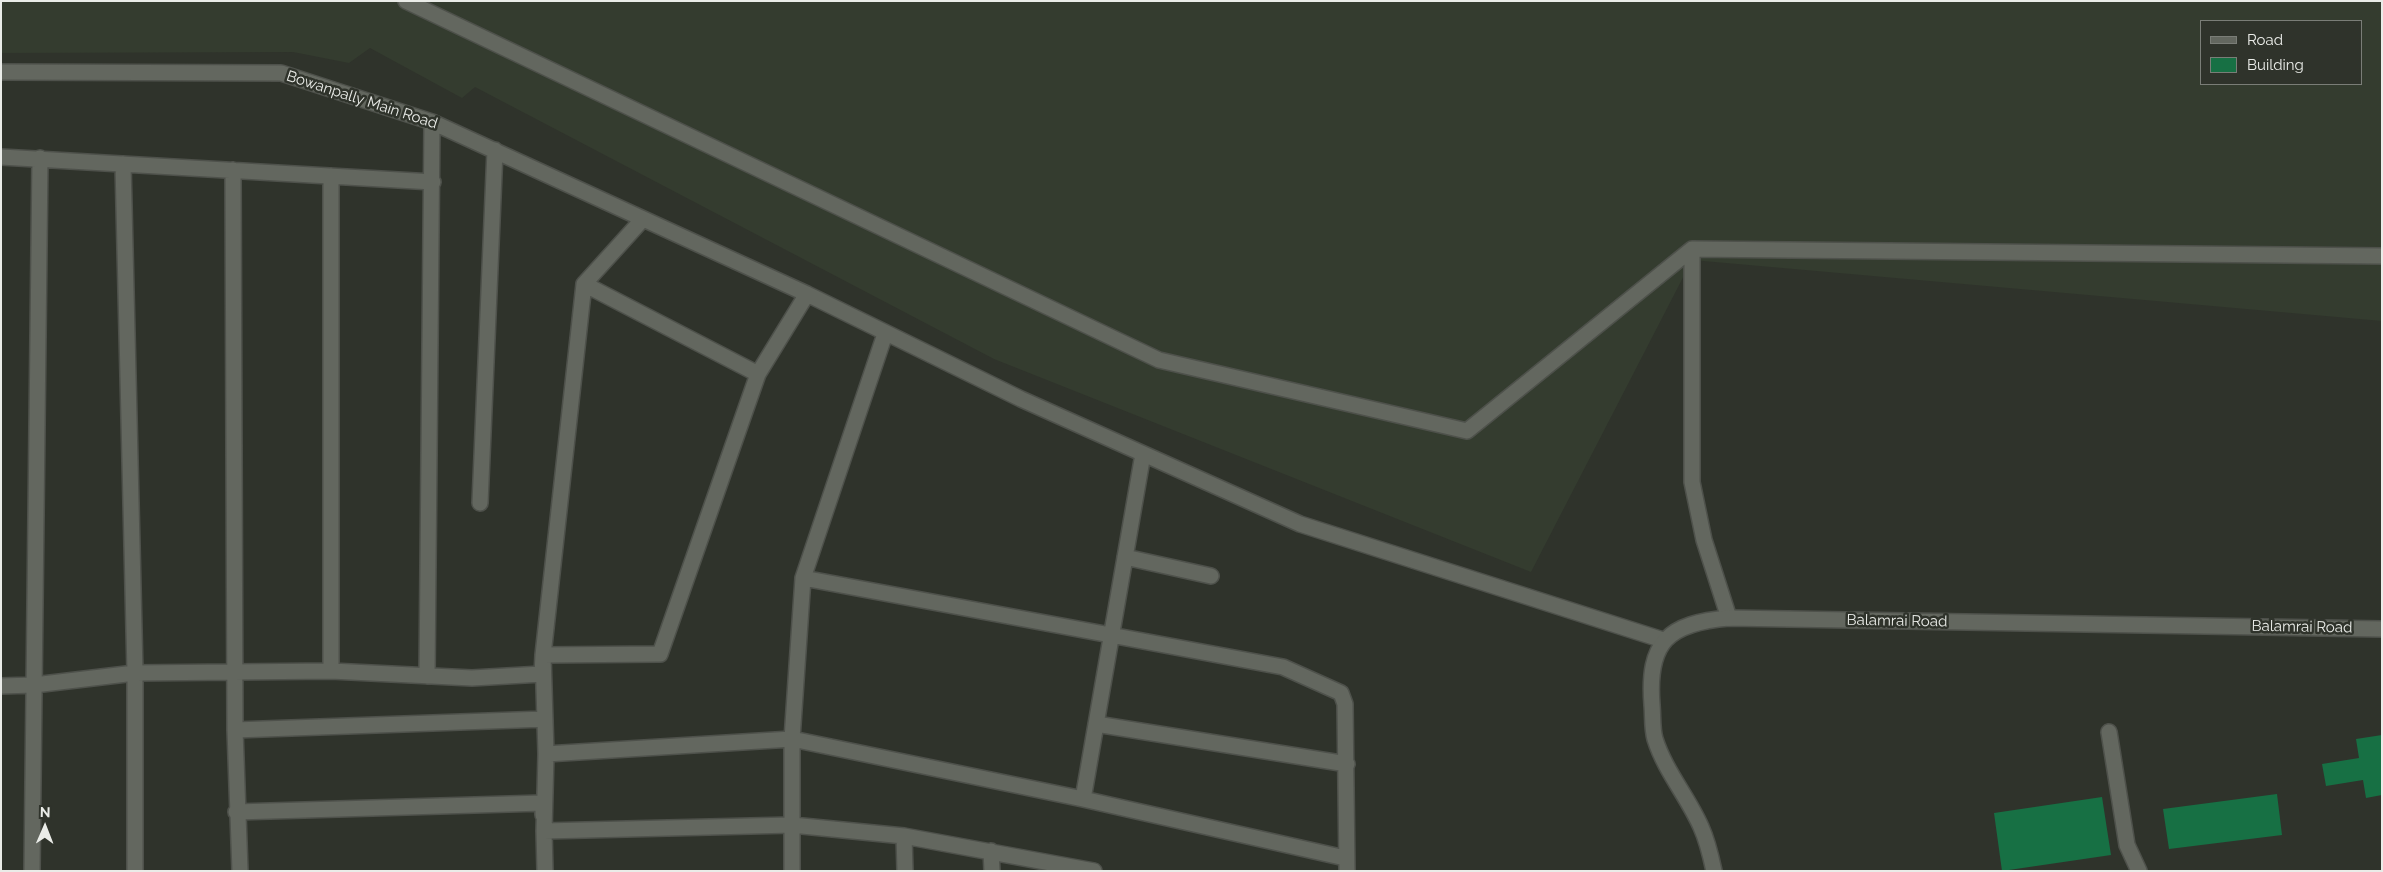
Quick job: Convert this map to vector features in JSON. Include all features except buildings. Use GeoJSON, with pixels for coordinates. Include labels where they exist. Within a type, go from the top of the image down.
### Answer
{"type":"FeatureCollection","features":[{"type":"Feature","properties":{"kind":"street"},"geometry":{"type":"LineString","coordinates":[[406,1],[1159,360],[1467,431],[1692,249],[2382,256]]}},
{"type":"Feature","properties":{"kind":"street","name":"Bowanpally Main Road"},"geometry":{"type":"LineString","coordinates":[[1,72],[281,72],[432,122],[806,294],[1021,399],[1300,524],[1664,640]]}},
{"type":"Feature","properties":{"kind":"street"},"geometry":{"type":"LineString","coordinates":[[427,676],[433,182],[432,122]]}},
{"type":"Feature","properties":{"kind":"street"},"geometry":{"type":"LineString","coordinates":[[480,503],[495,150]]}},
{"type":"Feature","properties":{"kind":"street"},"geometry":{"type":"LineString","coordinates":[[1,157],[433,182]]}},
{"type":"Feature","properties":{"kind":"street"},"geometry":{"type":"LineString","coordinates":[[32,871],[40,158]]}},
{"type":"Feature","properties":{"kind":"street"},"geometry":{"type":"LineString","coordinates":[[123,164],[135,674],[135,871]]}},
{"type":"Feature","properties":{"kind":"street"},"geometry":{"type":"LineString","coordinates":[[232,170],[235,730],[236,812],[240,871]]}},
{"type":"Feature","properties":{"kind":"street"},"geometry":{"type":"LineString","coordinates":[[331,176],[331,671]]}},
{"type":"Feature","properties":{"kind":"street"},"geometry":{"type":"LineString","coordinates":[[1,686],[34,685],[135,674],[235,674],[331,671],[472,678],[542,674],[584,284],[642,220]]}},
{"type":"Feature","properties":{"kind":"street"},"geometry":{"type":"LineString","coordinates":[[1692,249],[1692,482],[1704,540],[1729,618]]}},
{"type":"Feature","properties":{"kind":"street"},"geometry":{"type":"LineString","coordinates":[[584,284],[758,374]]}},
{"type":"Feature","properties":{"kind":"street"},"geometry":{"type":"LineString","coordinates":[[543,655],[660,654],[758,374],[806,294]]}},
{"type":"Feature","properties":{"kind":"street"},"geometry":{"type":"LineString","coordinates":[[792,871],[792,739],[803,578],[885,334]]}},
{"type":"Feature","properties":{"kind":"street"},"geometry":{"type":"LineString","coordinates":[[1083,799],[1143,454]]}},
{"type":"Feature","properties":{"kind":"street"},"geometry":{"type":"LineString","coordinates":[[1125,557],[1211,576]]}},
{"type":"Feature","properties":{"kind":"street"},"geometry":{"type":"LineString","coordinates":[[546,754],[792,739],[1083,799],[1346,864],[1347,764],[1345,704],[1341,693],[1283,667],[803,578]]}},
{"type":"Feature","properties":{"kind":"street","name":"Balamrai Road"},"geometry":{"type":"LineString","coordinates":[[1664,640],[1672,633],[1704,620],[1729,618],[2382,629]]}},
{"type":"Feature","properties":{"kind":"street"},"geometry":{"type":"LineString","coordinates":[[1664,640],[1658,650],[1650,684],[1654,738],[1676,782],[1702,827],[1714,871]]}},
{"type":"Feature","properties":{"kind":"street"},"geometry":{"type":"LineString","coordinates":[[543,655],[546,754],[544,831]]}},
{"type":"Feature","properties":{"kind":"street"},"geometry":{"type":"LineString","coordinates":[[235,730],[545,719]]}},
{"type":"Feature","properties":{"kind":"street"},"geometry":{"type":"LineString","coordinates":[[1096,724],[1347,764]]}},
{"type":"Feature","properties":{"kind":"street"},"geometry":{"type":"LineString","coordinates":[[2109,732],[2127,845],[2139,871]]}},
{"type":"Feature","properties":{"kind":"street"},"geometry":{"type":"LineString","coordinates":[[236,812],[543,803],[545,871]]}},
{"type":"Feature","properties":{"kind":"street"},"geometry":{"type":"LineString","coordinates":[[544,831],[792,825],[904,836],[1094,871]]}},
{"type":"Feature","properties":{"kind":"street"},"geometry":{"type":"LineString","coordinates":[[904,836],[905,871]]}},
{"type":"Feature","properties":{"kind":"street"},"geometry":{"type":"LineString","coordinates":[[991,851],[992,871]]}},
{"type":"Feature","properties":{"kind":"shaded area"},"geometry":{"type":"Polygon","coordinates":[[[1,1],[2382,1],[2382,321],[1692,260],[1531,572],[994,359],[475,87],[462,98],[370,48],[349,63],[293,52],[1,53],[1,1]]]}}]}
